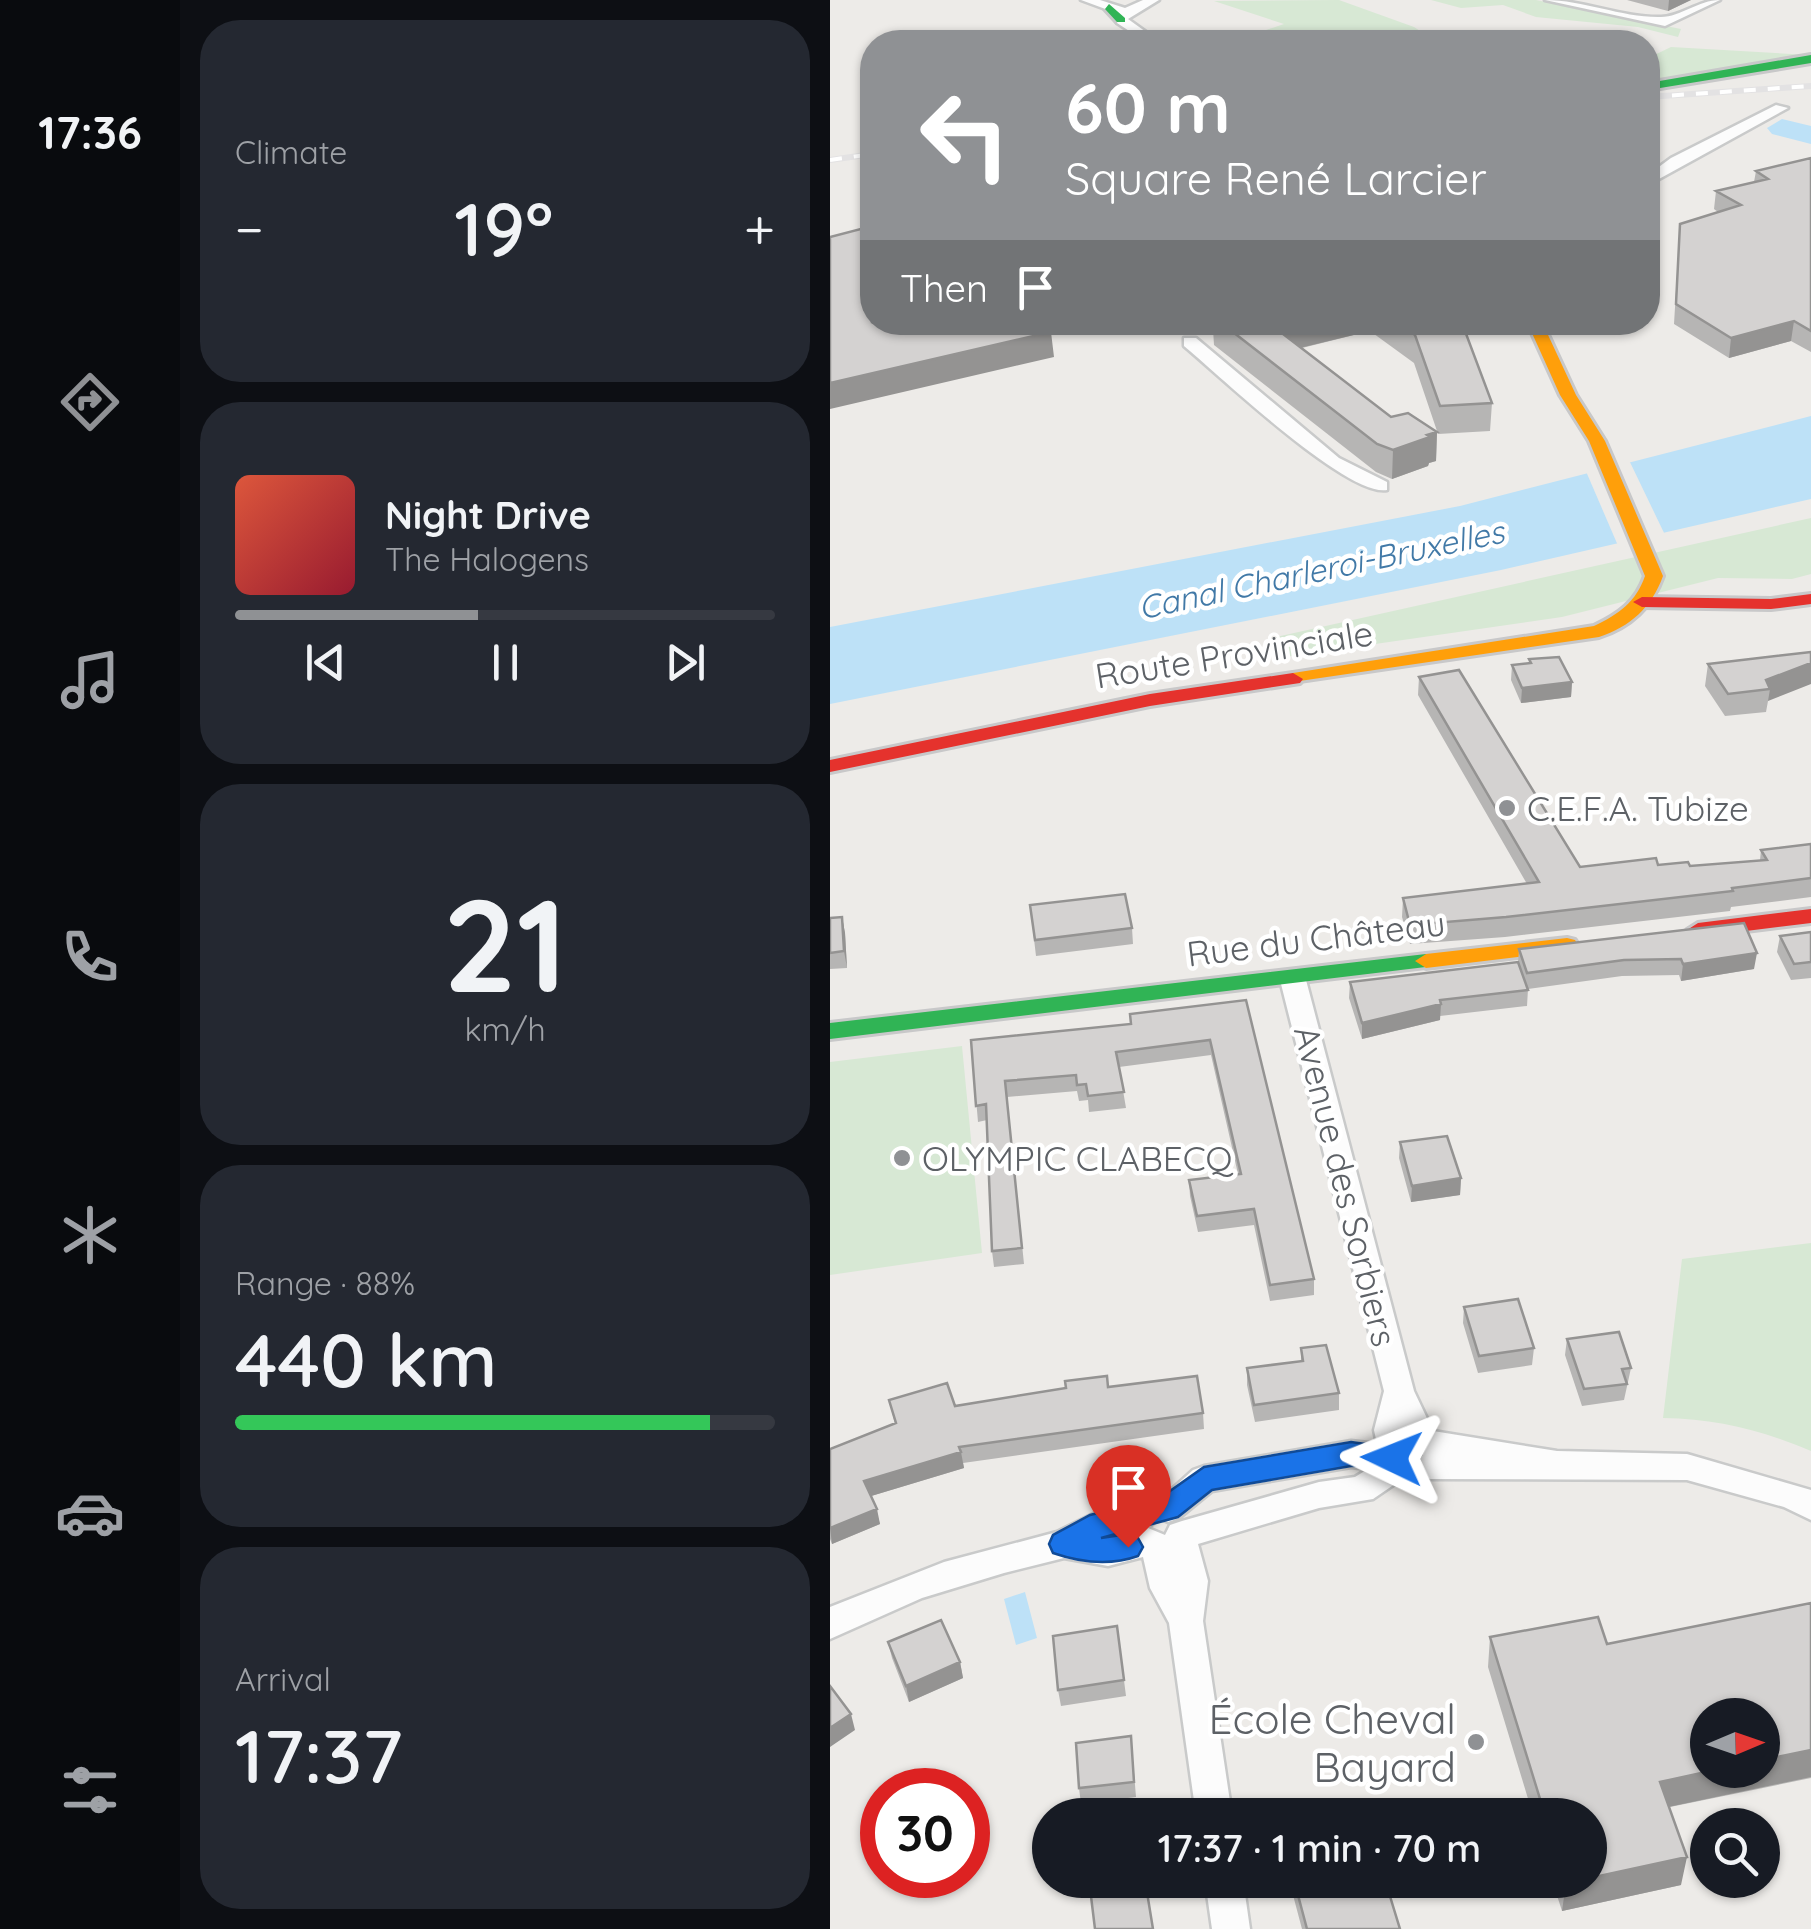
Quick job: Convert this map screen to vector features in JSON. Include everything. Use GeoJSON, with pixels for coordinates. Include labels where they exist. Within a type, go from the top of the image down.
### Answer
{"type":"FeatureCollection","features":[{"type":"Feature","properties":{"kind":"main road"},"geometry":{"type":"LineString","coordinates":[[1660,85],[1747,71],[1806,68]]}},
{"type":"Feature","properties":{"kind":"main road"},"geometry":{"type":"LineString","coordinates":[[1540,335],[1568,395],[1598,442],[1652,565],[1649,594],[1642,602]]}},
{"type":"Feature","properties":{"kind":"main road"},"geometry":{"type":"LineString","coordinates":[[1642,602],[1770,604],[1811,599]]}},
{"type":"Feature","properties":{"kind":"main road","name":"Route Provinciale"},"geometry":{"type":"LineString","coordinates":[[830,766],[1150,700],[1551,641],[1599,631],[1629,617],[1642,602]]}},
{"type":"Feature","properties":{"kind":"main road"},"geometry":{"type":"LineString","coordinates":[[1682,932],[1811,916]]}},
{"type":"Feature","properties":{"kind":"main road","name":"Rue du Château"},"geometry":{"type":"LineString","coordinates":[[830,1031],[1588,943]]}},
{"type":"Feature","properties":{"kind":"street"},"geometry":{"type":"LineString","coordinates":[[1108,7],[1153,0]]}},
{"type":"Feature","properties":{"kind":"street"},"geometry":{"type":"LineString","coordinates":[[1551,0],[1665,22],[1710,2]]}},
{"type":"Feature","properties":{"kind":"street"},"geometry":{"type":"LineString","coordinates":[[1691,0],[1710,2]]}},
{"type":"Feature","properties":{"kind":"street"},"geometry":{"type":"LineString","coordinates":[[1108,7],[1138,30]]}},
{"type":"Feature","properties":{"kind":"street"},"geometry":{"type":"LineString","coordinates":[[1660,173],[1781,108]]}},
{"type":"Feature","properties":{"kind":"street"},"geometry":{"type":"LineString","coordinates":[[1198,340],[1333,462],[1380,486]]}},
{"type":"Feature","properties":{"kind":"street","name":"Avenue des Sorbiers"},"geometry":{"type":"LineString","coordinates":[[1294,980],[1399,1392],[1411,1454]]}},
{"type":"Feature","properties":{"kind":"street"},"geometry":{"type":"LineString","coordinates":[[1212,1798],[1186,1621],[1167,1588],[1163,1531],[1204,1479],[1351,1454],[1686,1466],[1792,1496],[1811,1506]]}},
{"type":"Feature","properties":{"kind":"street"},"geometry":{"type":"LineString","coordinates":[[830,1624],[869,1603],[938,1578],[1064,1544],[1101,1524],[1163,1531],[1226,1526],[1320,1494],[1362,1490],[1411,1454]]}},
{"type":"Feature","properties":{"kind":"street"},"geometry":{"type":"LineString","coordinates":[[1227,1898],[1231,1929]]}},
{"type":"Feature","properties":{"kind":"green space"},"geometry":{"type":"Polygon","coordinates":[[[1339,0],[1419,30],[1266,30],[1284,24],[1214,1],[1339,0]]]}},
{"type":"Feature","properties":{"kind":"green space"},"geometry":{"type":"Polygon","coordinates":[[[1431,0],[1536,0],[1681,29],[1678,37],[1660,30],[1536,17],[1503,5],[1461,8],[1431,0]]]}},
{"type":"Feature","properties":{"kind":"green space"},"geometry":{"type":"Polygon","coordinates":[[[1671,47],[1809,55],[1660,81],[1660,52],[1671,47]]]}},
{"type":"Feature","properties":{"kind":"green space"},"geometry":{"type":"Polygon","coordinates":[[[1811,518],[1811,574],[1792,579],[1718,578],[1562,617],[1285,657],[1276,637],[1811,518]]]}},
{"type":"Feature","properties":{"kind":"green space","name":"OLYMPIC CLABECQ"},"geometry":{"type":"Polygon","coordinates":[[[962,1046],[982,1253],[830,1275],[830,1062],[962,1046]]]}},
{"type":"Feature","properties":{"kind":"green space"},"geometry":{"type":"Polygon","coordinates":[[[1811,1243],[1811,1451],[1738,1427],[1663,1418],[1682,1259],[1811,1243]]]}},
{"type":"Feature","properties":{"kind":"water","name":"Canal Charleroi-Bruxelles"},"geometry":{"type":"Polygon","coordinates":[[[1811,416],[1811,499],[1501,570],[830,704],[830,627],[1460,506],[1811,416]]]}},
{"type":"Feature","properties":{"kind":"water"},"geometry":{"type":"Polygon","coordinates":[[[1025,1592],[1037,1638],[1016,1645],[1004,1599],[1025,1592]]]}},
{"type":"Feature","properties":{"kind":"pier"},"geometry":{"type":"Polygon","coordinates":[[[1628,458],[1666,537],[1619,548],[1585,469],[1628,458]]]}},
{"type":"Feature","properties":{"kind":"building"},"geometry":{"type":"Polygon","coordinates":[[[1811,158],[1811,331],[1794,321],[1731,338],[1676,304],[1680,224],[1741,205],[1716,191],[1768,179],[1756,171],[1811,158]]]}},
{"type":"Feature","properties":{"kind":"building"},"geometry":{"type":"Polygon","coordinates":[[[860,229],[860,335],[1038,335],[830,383],[830,237],[860,229]]]}},
{"type":"Feature","properties":{"kind":"building"},"geometry":{"type":"Polygon","coordinates":[[[1237,335],[1284,335],[1391,417],[1408,413],[1437,432],[1393,450],[1377,444],[1237,335]]]}},
{"type":"Feature","properties":{"kind":"building"},"geometry":{"type":"Polygon","coordinates":[[[1415,335],[1466,335],[1492,403],[1440,406],[1415,335]]]}},
{"type":"Feature","properties":{"kind":"building"},"geometry":{"type":"Polygon","coordinates":[[[1811,652],[1811,663],[1766,680],[1770,689],[1728,694],[1708,664],[1811,652]]]}},
{"type":"Feature","properties":{"kind":"building"},"geometry":{"type":"Polygon","coordinates":[[[1559,657],[1572,682],[1522,688],[1512,665],[1531,663],[1529,659],[1559,657]]]}},
{"type":"Feature","properties":{"kind":"building"},"geometry":{"type":"Polygon","coordinates":[[[1459,670],[1580,867],[1656,858],[1658,865],[1688,862],[1690,866],[1767,860],[1761,850],[1811,844],[1811,878],[1732,888],[1733,891],[1410,925],[1403,898],[1539,882],[1419,677],[1459,670]]]}},
{"type":"Feature","properties":{"kind":"building"},"geometry":{"type":"Polygon","coordinates":[[[1125,894],[1132,928],[1035,940],[1030,905],[1125,894]]]}},
{"type":"Feature","properties":{"kind":"building"},"geometry":{"type":"Polygon","coordinates":[[[842,917],[844,951],[830,953],[830,918],[842,917]]]}},
{"type":"Feature","properties":{"kind":"building"},"geometry":{"type":"Polygon","coordinates":[[[1744,923],[1757,953],[1683,964],[1681,959],[1624,960],[1527,973],[1519,949],[1744,923]]]}},
{"type":"Feature","properties":{"kind":"building"},"geometry":{"type":"Polygon","coordinates":[[[1811,932],[1811,962],[1794,964],[1780,936],[1811,932]]]}},
{"type":"Feature","properties":{"kind":"building"},"geometry":{"type":"Polygon","coordinates":[[[1518,962],[1528,990],[1440,1000],[1441,1004],[1362,1023],[1350,982],[1518,962]]]}},
{"type":"Feature","properties":{"kind":"building"},"geometry":{"type":"Polygon","coordinates":[[[1246,1000],[1314,1279],[1270,1285],[1254,1209],[1197,1216],[1189,1180],[1241,1174],[1210,1040],[1116,1052],[1124,1092],[1088,1096],[1086,1084],[1077,1085],[1076,1075],[1005,1081],[1022,1248],[992,1251],[986,1104],[976,1106],[971,1040],[1131,1024],[1130,1014],[1246,1000]]]}},
{"type":"Feature","properties":{"kind":"building"},"geometry":{"type":"Polygon","coordinates":[[[1447,1136],[1461,1178],[1412,1186],[1400,1142],[1447,1136]]]}},
{"type":"Feature","properties":{"kind":"building"},"geometry":{"type":"Polygon","coordinates":[[[1518,1299],[1534,1348],[1479,1356],[1464,1307],[1518,1299]]]}},
{"type":"Feature","properties":{"kind":"building"},"geometry":{"type":"Polygon","coordinates":[[[1619,1332],[1631,1368],[1622,1369],[1627,1384],[1584,1389],[1567,1339],[1619,1332]]]}},
{"type":"Feature","properties":{"kind":"building"},"geometry":{"type":"Polygon","coordinates":[[[1326,1345],[1339,1393],[1254,1405],[1247,1368],[1303,1361],[1301,1348],[1326,1345]]]}},
{"type":"Feature","properties":{"kind":"building"},"geometry":{"type":"Polygon","coordinates":[[[1107,1376],[1108,1387],[1197,1376],[1203,1413],[959,1447],[961,1452],[864,1481],[877,1509],[830,1528],[830,1449],[896,1423],[889,1400],[947,1383],[955,1406],[1066,1388],[1065,1381],[1107,1376]]]}},
{"type":"Feature","properties":{"kind":"building"},"geometry":{"type":"Polygon","coordinates":[[[1811,1603],[1811,1750],[1780,1756],[1780,1698],[1690,1698],[1690,1775],[1660,1782],[1687,1857],[1607,1874],[1607,1798],[1540,1798],[1490,1637],[1598,1617],[1607,1644],[1811,1603]]]}},
{"type":"Feature","properties":{"kind":"building"},"geometry":{"type":"Polygon","coordinates":[[[941,1620],[960,1662],[906,1686],[888,1642],[941,1620]]]}},
{"type":"Feature","properties":{"kind":"building"},"geometry":{"type":"Polygon","coordinates":[[[1117,1626],[1124,1680],[1058,1690],[1053,1636],[1117,1626]]]}},
{"type":"Feature","properties":{"kind":"building"},"geometry":{"type":"Polygon","coordinates":[[[830,1686],[851,1714],[830,1728],[830,1686]]]}},
{"type":"Feature","properties":{"kind":"building"},"geometry":{"type":"Polygon","coordinates":[[[1131,1736],[1134,1782],[1079,1788],[1076,1743],[1131,1736]]]}},
{"type":"Feature","properties":{"kind":"building"},"geometry":{"type":"Polygon","coordinates":[[[1091,1898],[1148,1898],[1153,1929],[1095,1929],[1091,1898]]]}},
{"type":"Feature","properties":{"kind":"building"},"geometry":{"type":"Polygon","coordinates":[[[1299,1898],[1391,1898],[1400,1929],[1307,1929],[1299,1898]]]}},
{"type":"Feature","properties":{"kind":"waterway"},"geometry":{"type":"LineString","coordinates":[[1782,128],[1811,135]]}},
{"type":"Feature","properties":{"kind":"railway"},"geometry":{"type":"LineString","coordinates":[[1660,96],[1811,86]]}},
{"type":"Feature","properties":{"kind":"railway"},"geometry":{"type":"LineString","coordinates":[[830,160],[860,156]]}},
{"type":"Feature","properties":{"kind":"traffic: fast"},"geometry":{"type":"LineString","coordinates":[[1109,7],[1121,20]]}},
{"type":"Feature","properties":{"kind":"traffic: fast"},"geometry":{"type":"LineString","coordinates":[[1660,85],[1811,59]]}},
{"type":"Feature","properties":{"kind":"traffic: fast"},"geometry":{"type":"LineString","coordinates":[[830,1031],[1426,961]]}},
{"type":"Feature","properties":{"kind":"traffic: slow"},"geometry":{"type":"LineString","coordinates":[[1293,679],[1599,631],[1626,616],[1646,596],[1654,576],[1597,441],[1568,395],[1540,335]]}},
{"type":"Feature","properties":{"kind":"traffic: slow"},"geometry":{"type":"LineString","coordinates":[[1426,961],[1567,945]]}},
{"type":"Feature","properties":{"kind":"traffic: jam"},"geometry":{"type":"LineString","coordinates":[[1642,602],[1771,604],[1811,599]]}},
{"type":"Feature","properties":{"kind":"traffic: jam"},"geometry":{"type":"LineString","coordinates":[[830,766],[1150,700],[1293,679]]}},
{"type":"Feature","properties":{"kind":"traffic: jam"},"geometry":{"type":"LineString","coordinates":[[1698,930],[1811,916]]}},
{"type":"Feature","properties":{"kind":"place","name":"C.E.F.A. Tubize"},"geometry":{"type":"Point","coordinates":[1507,808]}},
{"type":"Feature","properties":{"kind":"place","name":"OLYMPIC CLABECQ"},"geometry":{"type":"Point","coordinates":[902,1158]}},
{"type":"Feature","properties":{"kind":"place","name":"École Cheval Bayard"},"geometry":{"type":"Point","coordinates":[1476,1742]}},
{"type":"Feature","properties":{"kind":"route"},"geometry":{"type":"LineString","coordinates":[[1128,1547],[1108,1552],[1064,1544],[1101,1524],[1168,1508],[1204,1479],[1351,1454],[1392,1458]]}}]}
